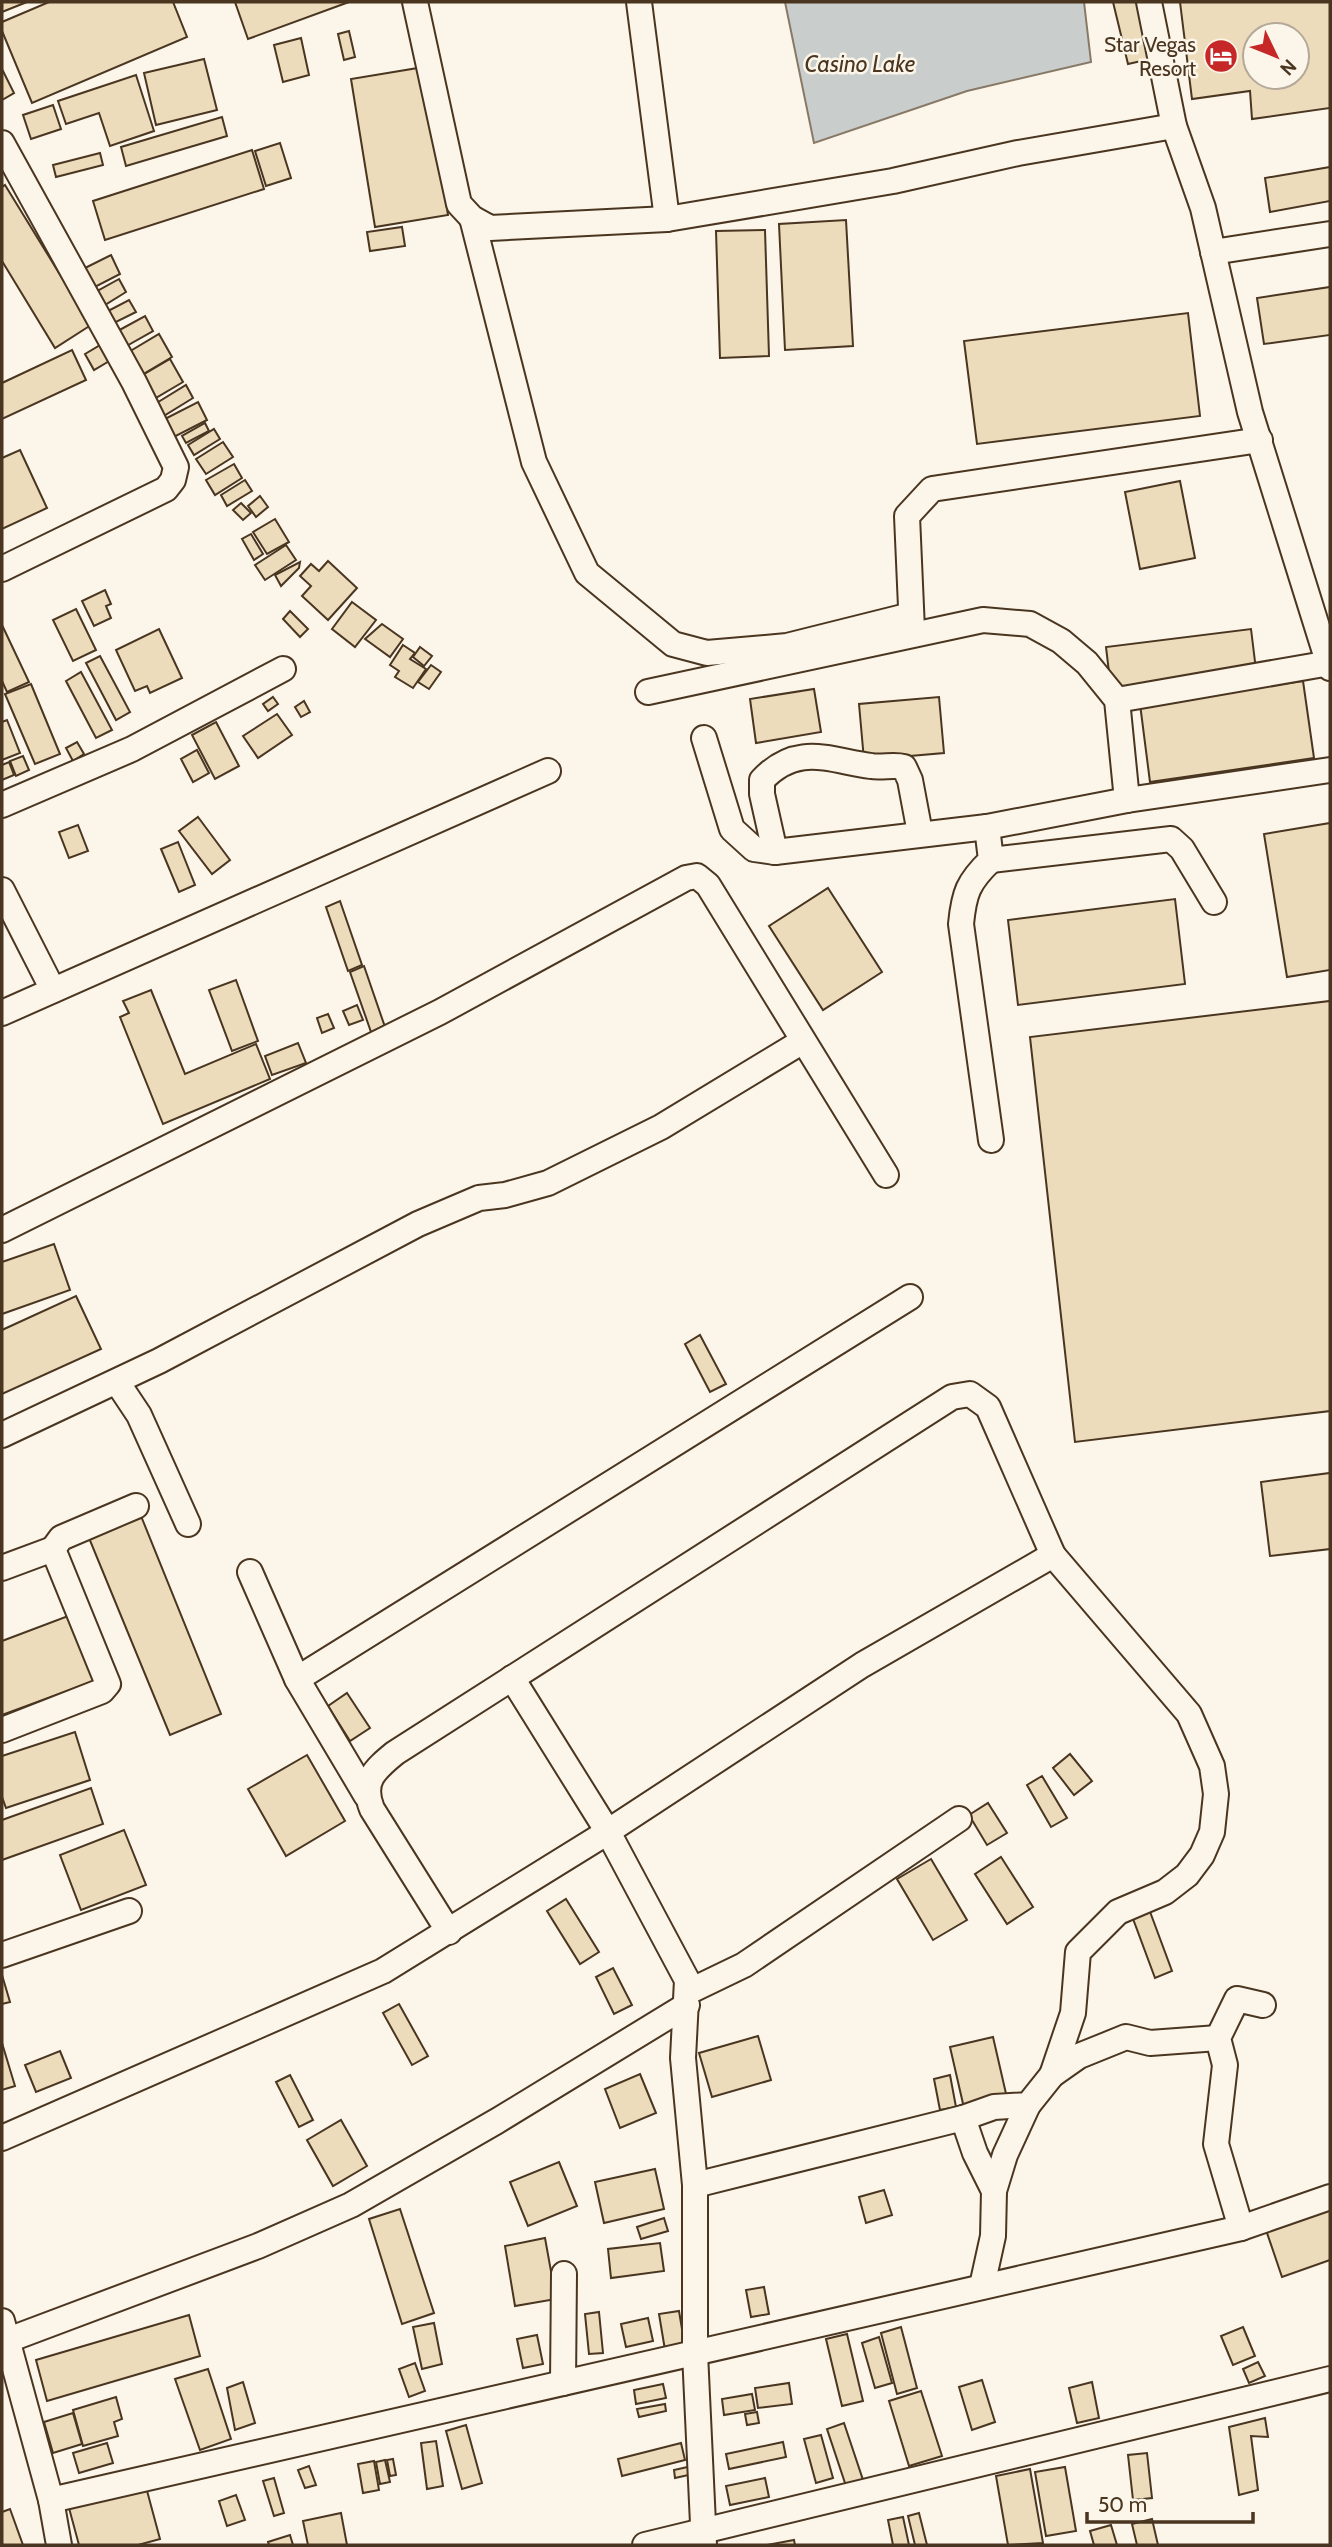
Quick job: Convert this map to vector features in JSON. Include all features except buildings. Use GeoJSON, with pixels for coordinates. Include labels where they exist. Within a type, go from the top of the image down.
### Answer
{"type":"FeatureCollection","features":[{"type":"Feature","properties":{"kind":"street"},"geometry":{"type":"LineString","coordinates":[[415,2],[460,205],[472,218],[489,228],[667,219],[893,181],[1018,153],[1174,126]]}},
{"type":"Feature","properties":{"kind":"street"},"geometry":{"type":"LineString","coordinates":[[639,2],[667,219]]}},
{"type":"Feature","properties":{"kind":"street"},"geometry":{"type":"LineString","coordinates":[[1117,700],[1330,665],[1250,412],[1203,208],[1174,126],[1149,2]]}},
{"type":"Feature","properties":{"kind":"street"},"geometry":{"type":"LineString","coordinates":[[2,143],[134,382],[176,467],[173,480],[166,489],[2,569]]}},
{"type":"Feature","properties":{"kind":"street"},"geometry":{"type":"LineString","coordinates":[[472,218],[534,462],[587,573],[673,644],[707,653],[787,646],[912,625],[983,620],[1031,624],[1061,641],[1087,663],[1117,700],[1127,800]]}},
{"type":"Feature","properties":{"kind":"street"},"geometry":{"type":"LineString","coordinates":[[1213,252],[1330,234]]}},
{"type":"Feature","properties":{"kind":"street"},"geometry":{"type":"LineString","coordinates":[[912,625],[907,516],[932,489],[1260,440]]}},
{"type":"Feature","properties":{"kind":"street"},"geometry":{"type":"LineString","coordinates":[[648,692],[912,625]]}},
{"type":"Feature","properties":{"kind":"street"},"geometry":{"type":"LineString","coordinates":[[2,805],[132,749],[283,669]]}},
{"type":"Feature","properties":{"kind":"street"},"geometry":{"type":"LineString","coordinates":[[704,738],[732,829],[754,849],[775,852],[986,827],[1127,800],[1330,770]]}},
{"type":"Feature","properties":{"kind":"street"},"geometry":{"type":"LineString","coordinates":[[775,852],[762,794],[762,780],[777,764],[802,757],[837,759],[873,767],[904,767],[910,780],[920,833]]}},
{"type":"Feature","properties":{"kind":"street"},"geometry":{"type":"LineString","coordinates":[[2,1013],[548,771]]}},
{"type":"Feature","properties":{"kind":"street"},"geometry":{"type":"LineString","coordinates":[[986,827],[991,860]]}},
{"type":"Feature","properties":{"kind":"street"},"geometry":{"type":"LineString","coordinates":[[991,1140],[961,924],[963,896],[975,876],[991,860],[1171,839],[1182,849],[1214,902]]}},
{"type":"Feature","properties":{"kind":"street"},"geometry":{"type":"LineString","coordinates":[[2,1230],[440,1012],[686,878],[697,876],[708,885],[886,1175]]}},
{"type":"Feature","properties":{"kind":"street"},"geometry":{"type":"LineString","coordinates":[[2,890],[53,990]]}},
{"type":"Feature","properties":{"kind":"street"},"geometry":{"type":"LineString","coordinates":[[2,1435],[117,1382],[286,1296],[418,1224],[479,1198],[505,1195],[548,1183],[661,1127],[803,1041]]}},
{"type":"Feature","properties":{"kind":"street"},"geometry":{"type":"LineString","coordinates":[[297,1679],[910,1297]]}},
{"type":"Feature","properties":{"kind":"street"},"geometry":{"type":"LineString","coordinates":[[117,1382],[139,1415],[188,1524]]}},
{"type":"Feature","properties":{"kind":"street"},"geometry":{"type":"LineString","coordinates":[[366,1795],[368,1780],[389,1758],[952,1397],[970,1394],[988,1406],[1053,1555],[1189,1714],[1212,1766],[1216,1794],[1212,1832],[1202,1855],[1187,1875],[1165,1892],[1118,1912],[1078,1952],[1078,1982],[1073,2013],[1052,2075]]}},
{"type":"Feature","properties":{"kind":"street"},"geometry":{"type":"LineString","coordinates":[[2,1568],[53,1549],[61,1538],[136,1506]]}},
{"type":"Feature","properties":{"kind":"street"},"geometry":{"type":"LineString","coordinates":[[2,1730],[102,1691],[108,1684],[53,1549]]}},
{"type":"Feature","properties":{"kind":"street"},"geometry":{"type":"LineString","coordinates":[[2,2138],[326,1998],[383,1970],[449,1932],[608,1832],[862,1665],[1053,1555]]}},
{"type":"Feature","properties":{"kind":"street"},"geometry":{"type":"LineString","coordinates":[[250,1572],[297,1679],[372,1809],[449,1932]]}},
{"type":"Feature","properties":{"kind":"street"},"geometry":{"type":"LineString","coordinates":[[512,1678],[608,1832],[678,1960],[687,1998],[683,2058],[695,2185],[695,2353],[704,2539]]}},
{"type":"Feature","properties":{"kind":"street"},"geometry":{"type":"LineString","coordinates":[[60,2545],[51,2500],[5,2331],[245,2251],[351,2205],[497,2121],[687,1998],[744,1965],[959,1819]]}},
{"type":"Feature","properties":{"kind":"street"},"geometry":{"type":"LineString","coordinates":[[2,1955],[130,1910]]}},
{"type":"Feature","properties":{"kind":"street"},"geometry":{"type":"LineString","coordinates":[[1241,2228],[1216,2144],[1225,2065],[1218,2038],[1237,2000],[1263,2005]]}},
{"type":"Feature","properties":{"kind":"street"},"geometry":{"type":"LineString","coordinates":[[982,2286],[993,2236],[994,2191],[1005,2155],[1028,2105],[1052,2075],[1079,2056],[1126,2037],[1150,2043],[1218,2038]]}},
{"type":"Feature","properties":{"kind":"street"},"geometry":{"type":"LineString","coordinates":[[695,2185],[963,2118],[994,2107],[1028,2105]]}},
{"type":"Feature","properties":{"kind":"street"},"geometry":{"type":"LineString","coordinates":[[963,2118],[975,2153],[994,2191]]}},
{"type":"Feature","properties":{"kind":"street"},"geometry":{"type":"LineString","coordinates":[[51,2500],[1241,2228],[1330,2197]]}},
{"type":"Feature","properties":{"kind":"street"},"geometry":{"type":"LineString","coordinates":[[563,2383],[564,2274]]}},
{"type":"Feature","properties":{"kind":"street"},"geometry":{"type":"LineString","coordinates":[[645,2545],[704,2539],[1330,2379]]}},
{"type":"Feature","properties":{"kind":"water","name":"Casino Lake"},"geometry":{"type":"Polygon","coordinates":[[[785,2],[1084,2],[1091,62],[967,91],[814,143],[785,2]]]}},
{"type":"Feature","properties":{"kind":"place","name":"Star Vegas Resort"},"geometry":{"type":"Point","coordinates":[1221,56]}}]}
